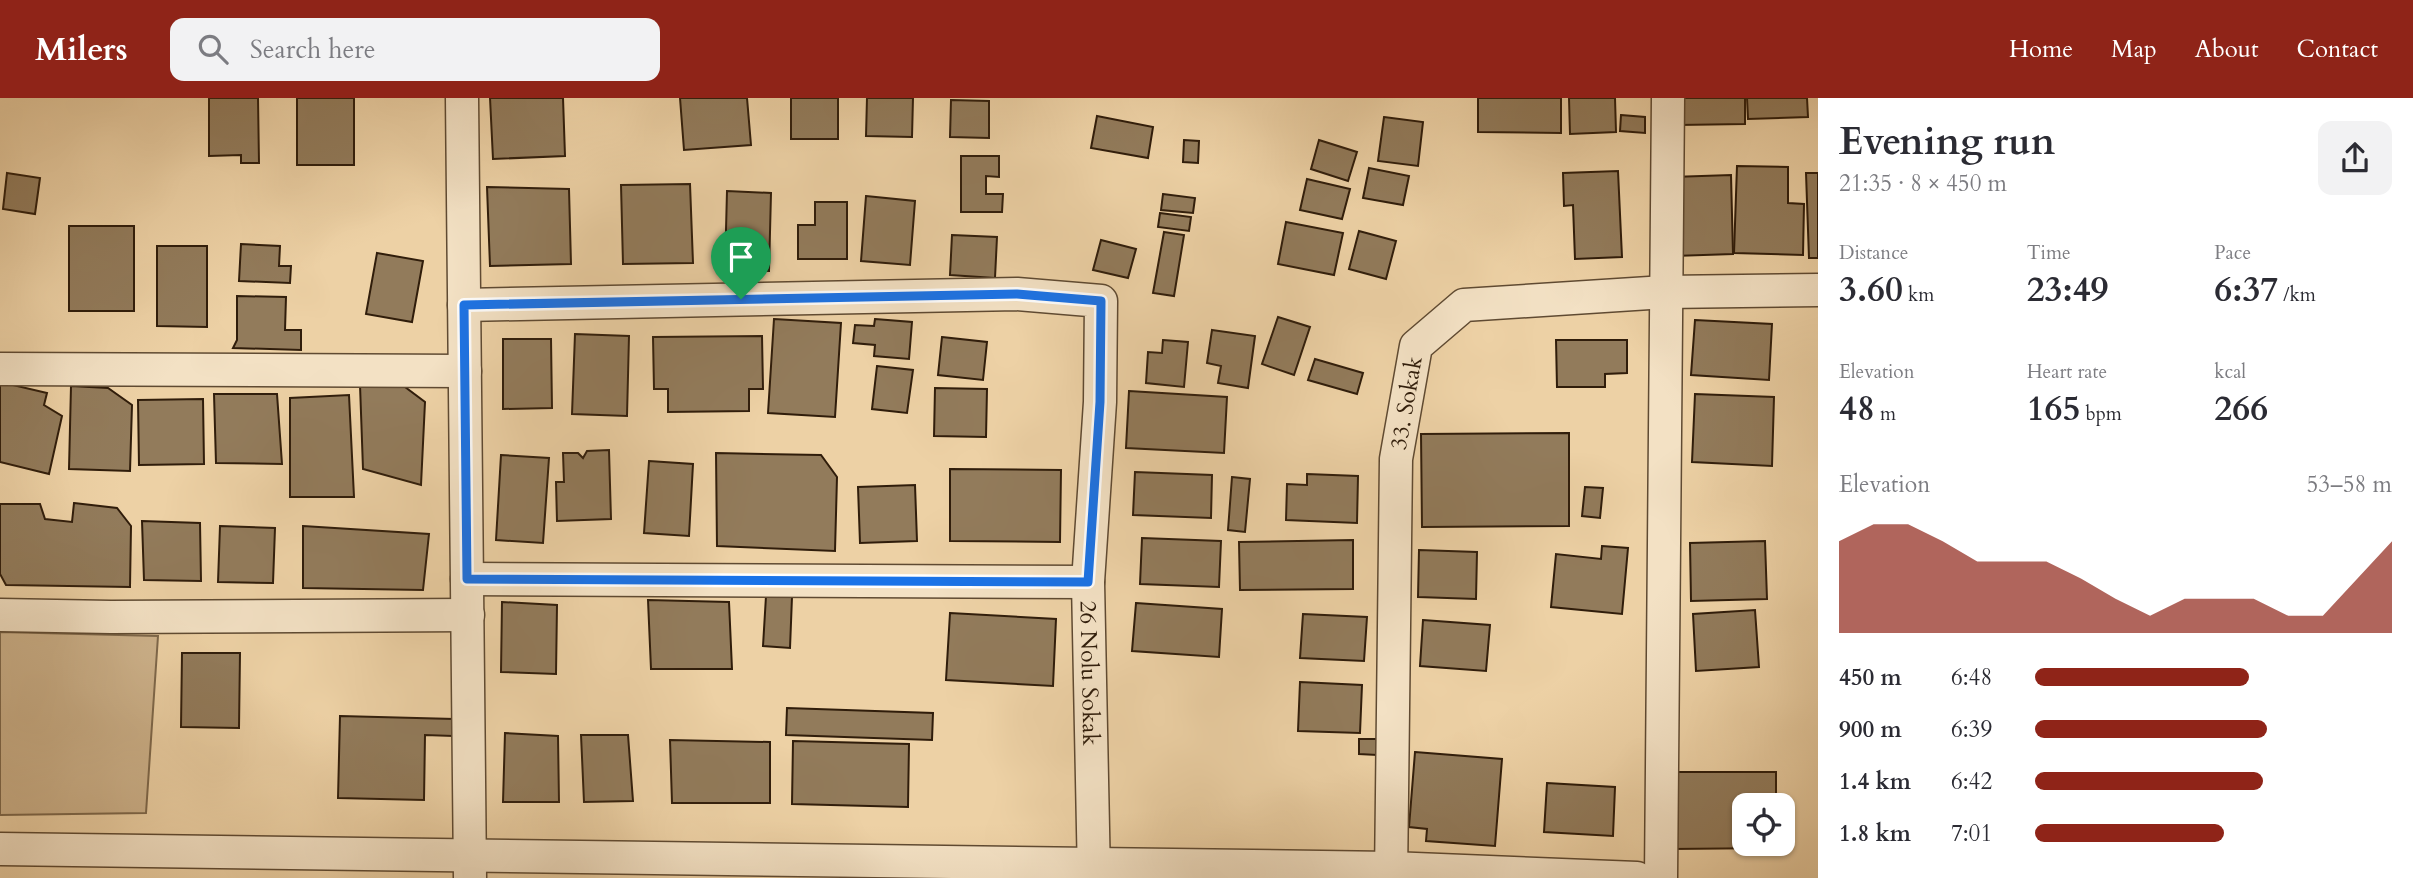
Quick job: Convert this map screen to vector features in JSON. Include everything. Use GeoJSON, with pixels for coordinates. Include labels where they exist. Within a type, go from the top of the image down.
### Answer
{"type":"FeatureCollection","features":[{"type":"Feature","properties":{"kind":"street"},"geometry":{"type":"LineString","coordinates":[[462,98],[469,867]]}},
{"type":"Feature","properties":{"kind":"street"},"geometry":{"type":"LineString","coordinates":[[1661,878],[1668,98]]}},
{"type":"Feature","properties":{"kind":"street","name":"33. Sokak"},"geometry":{"type":"LineString","coordinates":[[1391,873],[1396,460],[1416,346],[1464,305],[1665,292],[1818,290]]}},
{"type":"Feature","properties":{"kind":"street","name":"26 Nolu Sokak"},"geometry":{"type":"LineString","coordinates":[[464,305],[1017,294],[1101,301],[1100,402],[1088,582],[1093,872]]}},
{"type":"Feature","properties":{"kind":"street"},"geometry":{"type":"LineString","coordinates":[[0,369],[465,371]]}},
{"type":"Feature","properties":{"kind":"street"},"geometry":{"type":"LineString","coordinates":[[467,579],[1088,582]]}},
{"type":"Feature","properties":{"kind":"street"},"geometry":{"type":"LineString","coordinates":[[0,615],[468,615]]}},
{"type":"Feature","properties":{"kind":"street"},"geometry":{"type":"LineString","coordinates":[[0,849],[469,867],[1391,873],[1637,878]]}},
{"type":"Feature","properties":{"kind":"shaded area"},"geometry":{"type":"Polygon","coordinates":[[[0,632],[158,636],[146,813],[0,815],[0,632]]]}},
{"type":"Feature","properties":{"kind":"building"},"geometry":{"type":"Polygon","coordinates":[[[209,98],[258,98],[259,163],[241,163],[241,155],[209,156],[209,98]]]}},
{"type":"Feature","properties":{"kind":"building"},"geometry":{"type":"Polygon","coordinates":[[[297,98],[354,98],[354,165],[297,165],[297,98]]]}},
{"type":"Feature","properties":{"kind":"building"},"geometry":{"type":"Polygon","coordinates":[[[490,98],[563,98],[565,156],[493,159],[490,98]]]}},
{"type":"Feature","properties":{"kind":"building"},"geometry":{"type":"Polygon","coordinates":[[[680,98],[747,98],[751,145],[684,150],[680,98]]]}},
{"type":"Feature","properties":{"kind":"building"},"geometry":{"type":"Polygon","coordinates":[[[791,98],[838,98],[838,139],[791,139],[791,98]]]}},
{"type":"Feature","properties":{"kind":"building"},"geometry":{"type":"Polygon","coordinates":[[[867,98],[913,98],[912,137],[866,136],[867,98]]]}},
{"type":"Feature","properties":{"kind":"building"},"geometry":{"type":"Polygon","coordinates":[[[1478,98],[1561,98],[1561,133],[1478,132],[1478,98]]]}},
{"type":"Feature","properties":{"kind":"building"},"geometry":{"type":"Polygon","coordinates":[[[1569,98],[1615,98],[1616,132],[1570,134],[1569,98]]]}},
{"type":"Feature","properties":{"kind":"building"},"geometry":{"type":"Polygon","coordinates":[[[1677,98],[1745,98],[1745,124],[1678,125],[1677,98]]]}},
{"type":"Feature","properties":{"kind":"building"},"geometry":{"type":"Polygon","coordinates":[[[1747,98],[1807,98],[1808,117],[1748,119],[1747,98]]]}},
{"type":"Feature","properties":{"kind":"building"},"geometry":{"type":"Polygon","coordinates":[[[951,100],[989,101],[989,138],[950,137],[951,100]]]}},
{"type":"Feature","properties":{"kind":"building"},"geometry":{"type":"Polygon","coordinates":[[[1621,115],[1645,117],[1645,133],[1620,131],[1621,115]]]}},
{"type":"Feature","properties":{"kind":"building"},"geometry":{"type":"Polygon","coordinates":[[[1097,116],[1153,127],[1148,158],[1091,148],[1097,116]]]}},
{"type":"Feature","properties":{"kind":"building"},"geometry":{"type":"Polygon","coordinates":[[[1384,117],[1423,122],[1418,166],[1378,161],[1384,117]]]}},
{"type":"Feature","properties":{"kind":"building"},"geometry":{"type":"Polygon","coordinates":[[[1184,140],[1199,141],[1198,163],[1183,162],[1184,140]]]}},
{"type":"Feature","properties":{"kind":"building"},"geometry":{"type":"Polygon","coordinates":[[[1319,140],[1357,152],[1348,181],[1311,169],[1319,140]]]}},
{"type":"Feature","properties":{"kind":"building"},"geometry":{"type":"Polygon","coordinates":[[[961,156],[999,156],[999,177],[986,176],[986,194],[1003,194],[1002,212],[961,212],[961,156]]]}},
{"type":"Feature","properties":{"kind":"building"},"geometry":{"type":"Polygon","coordinates":[[[1737,166],[1788,167],[1788,203],[1804,204],[1803,255],[1734,253],[1737,166]]]}},
{"type":"Feature","properties":{"kind":"building"},"geometry":{"type":"Polygon","coordinates":[[[1369,168],[1409,176],[1403,205],[1363,198],[1369,168]]]}},
{"type":"Feature","properties":{"kind":"building"},"geometry":{"type":"Polygon","coordinates":[[[1618,171],[1622,257],[1575,259],[1573,205],[1564,206],[1563,173],[1618,171]]]}},
{"type":"Feature","properties":{"kind":"building"},"geometry":{"type":"Polygon","coordinates":[[[7,173],[40,178],[35,214],[3,209],[7,173]]]}},
{"type":"Feature","properties":{"kind":"building"},"geometry":{"type":"Polygon","coordinates":[[[1806,173],[1818,173],[1818,258],[1809,258],[1806,173]]]}},
{"type":"Feature","properties":{"kind":"building"},"geometry":{"type":"Polygon","coordinates":[[[1731,175],[1733,254],[1674,256],[1672,177],[1731,175]]]}},
{"type":"Feature","properties":{"kind":"building"},"geometry":{"type":"Polygon","coordinates":[[[1307,179],[1350,189],[1342,219],[1300,210],[1307,179]]]}},
{"type":"Feature","properties":{"kind":"building"},"geometry":{"type":"Polygon","coordinates":[[[690,184],[693,263],[623,264],[621,185],[690,184]]]}},
{"type":"Feature","properties":{"kind":"building"},"geometry":{"type":"Polygon","coordinates":[[[487,187],[569,189],[571,264],[490,266],[487,187]]]}},
{"type":"Feature","properties":{"kind":"building"},"geometry":{"type":"Polygon","coordinates":[[[727,191],[771,193],[769,271],[725,269],[727,191]]]}},
{"type":"Feature","properties":{"kind":"building"},"geometry":{"type":"Polygon","coordinates":[[[1163,194],[1195,198],[1193,213],[1161,210],[1163,194]]]}},
{"type":"Feature","properties":{"kind":"building"},"geometry":{"type":"Polygon","coordinates":[[[866,196],[915,201],[910,265],[861,261],[866,196]]]}},
{"type":"Feature","properties":{"kind":"building"},"geometry":{"type":"Polygon","coordinates":[[[815,202],[847,202],[847,259],[798,259],[798,225],[815,225],[815,202]]]}},
{"type":"Feature","properties":{"kind":"building"},"geometry":{"type":"Polygon","coordinates":[[[1160,213],[1191,217],[1189,231],[1158,227],[1160,213]]]}},
{"type":"Feature","properties":{"kind":"building"},"geometry":{"type":"Polygon","coordinates":[[[1286,222],[1343,233],[1334,275],[1278,264],[1286,222]]]}},
{"type":"Feature","properties":{"kind":"building"},"geometry":{"type":"Polygon","coordinates":[[[69,226],[134,226],[134,311],[69,311],[69,226]]]}},
{"type":"Feature","properties":{"kind":"building"},"geometry":{"type":"Polygon","coordinates":[[[1359,231],[1396,241],[1386,279],[1349,269],[1359,231]]]}},
{"type":"Feature","properties":{"kind":"building"},"geometry":{"type":"Polygon","coordinates":[[[1164,232],[1184,235],[1174,296],[1153,293],[1164,232]]]}},
{"type":"Feature","properties":{"kind":"building"},"geometry":{"type":"Polygon","coordinates":[[[952,235],[997,237],[995,278],[950,275],[952,235]]]}},
{"type":"Feature","properties":{"kind":"building"},"geometry":{"type":"Polygon","coordinates":[[[1101,240],[1136,249],[1128,278],[1093,270],[1101,240]]]}},
{"type":"Feature","properties":{"kind":"building"},"geometry":{"type":"Polygon","coordinates":[[[241,244],[280,246],[279,266],[291,266],[290,283],[239,281],[241,244]]]}},
{"type":"Feature","properties":{"kind":"building"},"geometry":{"type":"Polygon","coordinates":[[[157,246],[207,246],[207,327],[157,326],[157,246]]]}},
{"type":"Feature","properties":{"kind":"building"},"geometry":{"type":"Polygon","coordinates":[[[377,253],[423,261],[412,322],[366,314],[377,253]]]}},
{"type":"Feature","properties":{"kind":"building"},"geometry":{"type":"Polygon","coordinates":[[[237,296],[286,297],[285,330],[301,330],[301,350],[233,348],[237,340],[237,296]]]}},
{"type":"Feature","properties":{"kind":"building"},"geometry":{"type":"Polygon","coordinates":[[[1278,317],[1310,327],[1294,375],[1262,364],[1278,317]]]}},
{"type":"Feature","properties":{"kind":"building"},"geometry":{"type":"Polygon","coordinates":[[[774,319],[841,323],[835,417],[768,413],[774,319]]]}},
{"type":"Feature","properties":{"kind":"building"},"geometry":{"type":"Polygon","coordinates":[[[875,319],[912,322],[909,359],[874,356],[875,345],[853,343],[855,325],[874,326],[875,319]]]}},
{"type":"Feature","properties":{"kind":"building"},"geometry":{"type":"Polygon","coordinates":[[[1695,320],[1772,324],[1769,380],[1691,375],[1695,320]]]}},
{"type":"Feature","properties":{"kind":"building"},"geometry":{"type":"Polygon","coordinates":[[[1212,330],[1255,336],[1248,388],[1218,383],[1221,366],[1207,363],[1212,330]]]}},
{"type":"Feature","properties":{"kind":"building"},"geometry":{"type":"Polygon","coordinates":[[[575,334],[629,336],[627,416],[572,414],[575,334]]]}},
{"type":"Feature","properties":{"kind":"building"},"geometry":{"type":"Polygon","coordinates":[[[762,336],[763,389],[749,389],[749,411],[668,412],[668,389],[654,389],[653,337],[762,336]]]}},
{"type":"Feature","properties":{"kind":"building"},"geometry":{"type":"Polygon","coordinates":[[[942,337],[987,342],[983,380],[938,375],[942,337]]]}},
{"type":"Feature","properties":{"kind":"building"},"geometry":{"type":"Polygon","coordinates":[[[503,339],[551,339],[552,408],[503,409],[503,339]]]}},
{"type":"Feature","properties":{"kind":"building"},"geometry":{"type":"Polygon","coordinates":[[[1163,340],[1188,342],[1184,387],[1146,383],[1148,352],[1162,353],[1163,340]]]}},
{"type":"Feature","properties":{"kind":"building"},"geometry":{"type":"Polygon","coordinates":[[[1556,340],[1627,340],[1627,373],[1605,374],[1605,387],[1557,387],[1556,340]]]}},
{"type":"Feature","properties":{"kind":"building"},"geometry":{"type":"Polygon","coordinates":[[[1315,359],[1363,373],[1357,394],[1308,380],[1315,359]]]}},
{"type":"Feature","properties":{"kind":"building"},"geometry":{"type":"Polygon","coordinates":[[[877,366],[913,370],[907,413],[872,409],[877,366]]]}},
{"type":"Feature","properties":{"kind":"building"},"geometry":{"type":"Polygon","coordinates":[[[0,382],[47,393],[44,405],[62,416],[49,474],[0,462],[0,382]]]}},
{"type":"Feature","properties":{"kind":"building"},"geometry":{"type":"Polygon","coordinates":[[[360,385],[405,387],[425,402],[421,485],[363,469],[360,385]]]}},
{"type":"Feature","properties":{"kind":"building"},"geometry":{"type":"Polygon","coordinates":[[[71,386],[108,388],[132,405],[130,471],[69,469],[71,386]]]}},
{"type":"Feature","properties":{"kind":"building"},"geometry":{"type":"Polygon","coordinates":[[[935,388],[987,389],[986,437],[934,436],[935,388]]]}},
{"type":"Feature","properties":{"kind":"building"},"geometry":{"type":"Polygon","coordinates":[[[1129,391],[1227,397],[1224,453],[1126,448],[1129,391]]]}},
{"type":"Feature","properties":{"kind":"building"},"geometry":{"type":"Polygon","coordinates":[[[214,394],[277,394],[282,464],[216,463],[214,394]]]}},
{"type":"Feature","properties":{"kind":"building"},"geometry":{"type":"Polygon","coordinates":[[[1695,394],[1774,397],[1772,466],[1692,462],[1695,394]]]}},
{"type":"Feature","properties":{"kind":"building"},"geometry":{"type":"Polygon","coordinates":[[[349,395],[354,497],[290,497],[290,398],[349,395]]]}},
{"type":"Feature","properties":{"kind":"building"},"geometry":{"type":"Polygon","coordinates":[[[203,399],[204,464],[139,465],[138,400],[203,399]]]}},
{"type":"Feature","properties":{"kind":"building"},"geometry":{"type":"Polygon","coordinates":[[[1569,433],[1569,526],[1422,527],[1421,434],[1569,433]]]}},
{"type":"Feature","properties":{"kind":"building"},"geometry":{"type":"Polygon","coordinates":[[[609,450],[611,519],[557,521],[556,482],[564,482],[563,453],[578,453],[583,458],[587,451],[609,450]]]}},
{"type":"Feature","properties":{"kind":"building"},"geometry":{"type":"Polygon","coordinates":[[[716,453],[821,455],[837,477],[835,551],[717,546],[716,453]]]}},
{"type":"Feature","properties":{"kind":"building"},"geometry":{"type":"Polygon","coordinates":[[[501,455],[549,458],[543,543],[496,540],[501,455]]]}},
{"type":"Feature","properties":{"kind":"building"},"geometry":{"type":"Polygon","coordinates":[[[649,461],[693,464],[689,536],[644,533],[649,461]]]}},
{"type":"Feature","properties":{"kind":"building"},"geometry":{"type":"Polygon","coordinates":[[[950,469],[1061,470],[1060,542],[950,541],[950,469]]]}},
{"type":"Feature","properties":{"kind":"building"},"geometry":{"type":"Polygon","coordinates":[[[1135,472],[1212,475],[1211,518],[1133,515],[1135,472]]]}},
{"type":"Feature","properties":{"kind":"building"},"geometry":{"type":"Polygon","coordinates":[[[1307,474],[1358,476],[1357,523],[1286,520],[1287,484],[1307,485],[1307,474]]]}},
{"type":"Feature","properties":{"kind":"building"},"geometry":{"type":"Polygon","coordinates":[[[1232,477],[1250,479],[1245,532],[1228,530],[1232,477]]]}},
{"type":"Feature","properties":{"kind":"building"},"geometry":{"type":"Polygon","coordinates":[[[915,485],[917,541],[860,543],[858,487],[915,485]]]}},
{"type":"Feature","properties":{"kind":"building"},"geometry":{"type":"Polygon","coordinates":[[[1585,487],[1603,488],[1600,518],[1582,516],[1585,487]]]}},
{"type":"Feature","properties":{"kind":"building"},"geometry":{"type":"Polygon","coordinates":[[[74,503],[117,508],[131,526],[130,587],[6,585],[0,574],[0,504],[40,504],[45,519],[72,522],[74,503]]]}},
{"type":"Feature","properties":{"kind":"building"},"geometry":{"type":"Polygon","coordinates":[[[142,521],[200,523],[201,581],[144,580],[142,521]]]}},
{"type":"Feature","properties":{"kind":"building"},"geometry":{"type":"Polygon","coordinates":[[[220,526],[275,528],[273,583],[218,582],[220,526]]]}},
{"type":"Feature","properties":{"kind":"building"},"geometry":{"type":"Polygon","coordinates":[[[303,526],[429,534],[423,590],[303,588],[303,526]]]}},
{"type":"Feature","properties":{"kind":"building"},"geometry":{"type":"Polygon","coordinates":[[[1142,538],[1221,541],[1219,587],[1140,584],[1142,538]]]}},
{"type":"Feature","properties":{"kind":"building"},"geometry":{"type":"Polygon","coordinates":[[[1353,540],[1353,589],[1240,590],[1239,542],[1353,540]]]}},
{"type":"Feature","properties":{"kind":"building"},"geometry":{"type":"Polygon","coordinates":[[[1765,541],[1767,599],[1691,601],[1690,543],[1765,541]]]}},
{"type":"Feature","properties":{"kind":"building"},"geometry":{"type":"Polygon","coordinates":[[[1602,546],[1628,548],[1622,614],[1551,607],[1556,554],[1601,559],[1602,546]]]}},
{"type":"Feature","properties":{"kind":"building"},"geometry":{"type":"Polygon","coordinates":[[[1419,550],[1477,552],[1476,599],[1418,597],[1419,550]]]}},
{"type":"Feature","properties":{"kind":"building"},"geometry":{"type":"Polygon","coordinates":[[[766,596],[792,597],[790,648],[763,646],[766,596]]]}},
{"type":"Feature","properties":{"kind":"building"},"geometry":{"type":"Polygon","coordinates":[[[648,600],[729,602],[732,669],[651,669],[648,600]]]}},
{"type":"Feature","properties":{"kind":"building"},"geometry":{"type":"Polygon","coordinates":[[[502,602],[557,605],[556,674],[501,672],[502,602]]]}},
{"type":"Feature","properties":{"kind":"building"},"geometry":{"type":"Polygon","coordinates":[[[1136,603],[1222,609],[1219,657],[1132,651],[1136,603]]]}},
{"type":"Feature","properties":{"kind":"building"},"geometry":{"type":"Polygon","coordinates":[[[1755,610],[1759,667],[1696,671],[1693,614],[1755,610]]]}},
{"type":"Feature","properties":{"kind":"building"},"geometry":{"type":"Polygon","coordinates":[[[950,613],[1056,619],[1053,686],[946,680],[950,613]]]}},
{"type":"Feature","properties":{"kind":"building"},"geometry":{"type":"Polygon","coordinates":[[[1303,614],[1367,617],[1364,661],[1300,658],[1303,614]]]}},
{"type":"Feature","properties":{"kind":"building"},"geometry":{"type":"Polygon","coordinates":[[[1423,620],[1490,625],[1486,671],[1420,666],[1423,620]]]}},
{"type":"Feature","properties":{"kind":"building"},"geometry":{"type":"Polygon","coordinates":[[[182,653],[240,653],[239,728],[181,727],[182,653]]]}},
{"type":"Feature","properties":{"kind":"building"},"geometry":{"type":"Polygon","coordinates":[[[1300,682],[1362,685],[1360,733],[1298,731],[1300,682]]]}},
{"type":"Feature","properties":{"kind":"building"},"geometry":{"type":"Polygon","coordinates":[[[787,708],[933,713],[932,740],[786,735],[787,708]]]}},
{"type":"Feature","properties":{"kind":"building"},"geometry":{"type":"Polygon","coordinates":[[[340,716],[454,719],[453,736],[425,735],[424,800],[338,798],[340,716]]]}},
{"type":"Feature","properties":{"kind":"building"},"geometry":{"type":"Polygon","coordinates":[[[505,733],[558,736],[559,802],[503,802],[505,733]]]}},
{"type":"Feature","properties":{"kind":"building"},"geometry":{"type":"Polygon","coordinates":[[[581,735],[628,735],[633,801],[584,802],[581,735]]]}},
{"type":"Feature","properties":{"kind":"building"},"geometry":{"type":"Polygon","coordinates":[[[1359,739],[1377,739],[1377,755],[1359,754],[1359,739]]]}},
{"type":"Feature","properties":{"kind":"building"},"geometry":{"type":"Polygon","coordinates":[[[670,740],[770,742],[770,803],[672,803],[670,740]]]}},
{"type":"Feature","properties":{"kind":"building"},"geometry":{"type":"Polygon","coordinates":[[[793,741],[909,744],[908,807],[792,804],[793,741]]]}},
{"type":"Feature","properties":{"kind":"building"},"geometry":{"type":"Polygon","coordinates":[[[1415,752],[1502,759],[1495,846],[1426,841],[1427,829],[1409,827],[1415,752]]]}},
{"type":"Feature","properties":{"kind":"building"},"geometry":{"type":"Polygon","coordinates":[[[1670,772],[1776,772],[1776,793],[1732,793],[1732,848],[1671,849],[1670,772]]]}},
{"type":"Feature","properties":{"kind":"building"},"geometry":{"type":"Polygon","coordinates":[[[1547,783],[1615,787],[1613,836],[1544,832],[1547,783]]]}},
{"type":"Feature","properties":{"kind":"route"},"geometry":{"type":"LineString","coordinates":[[1017,294],[1101,301],[1100,402],[1088,582],[467,579],[464,305],[741,299],[1017,294]]}}]}
